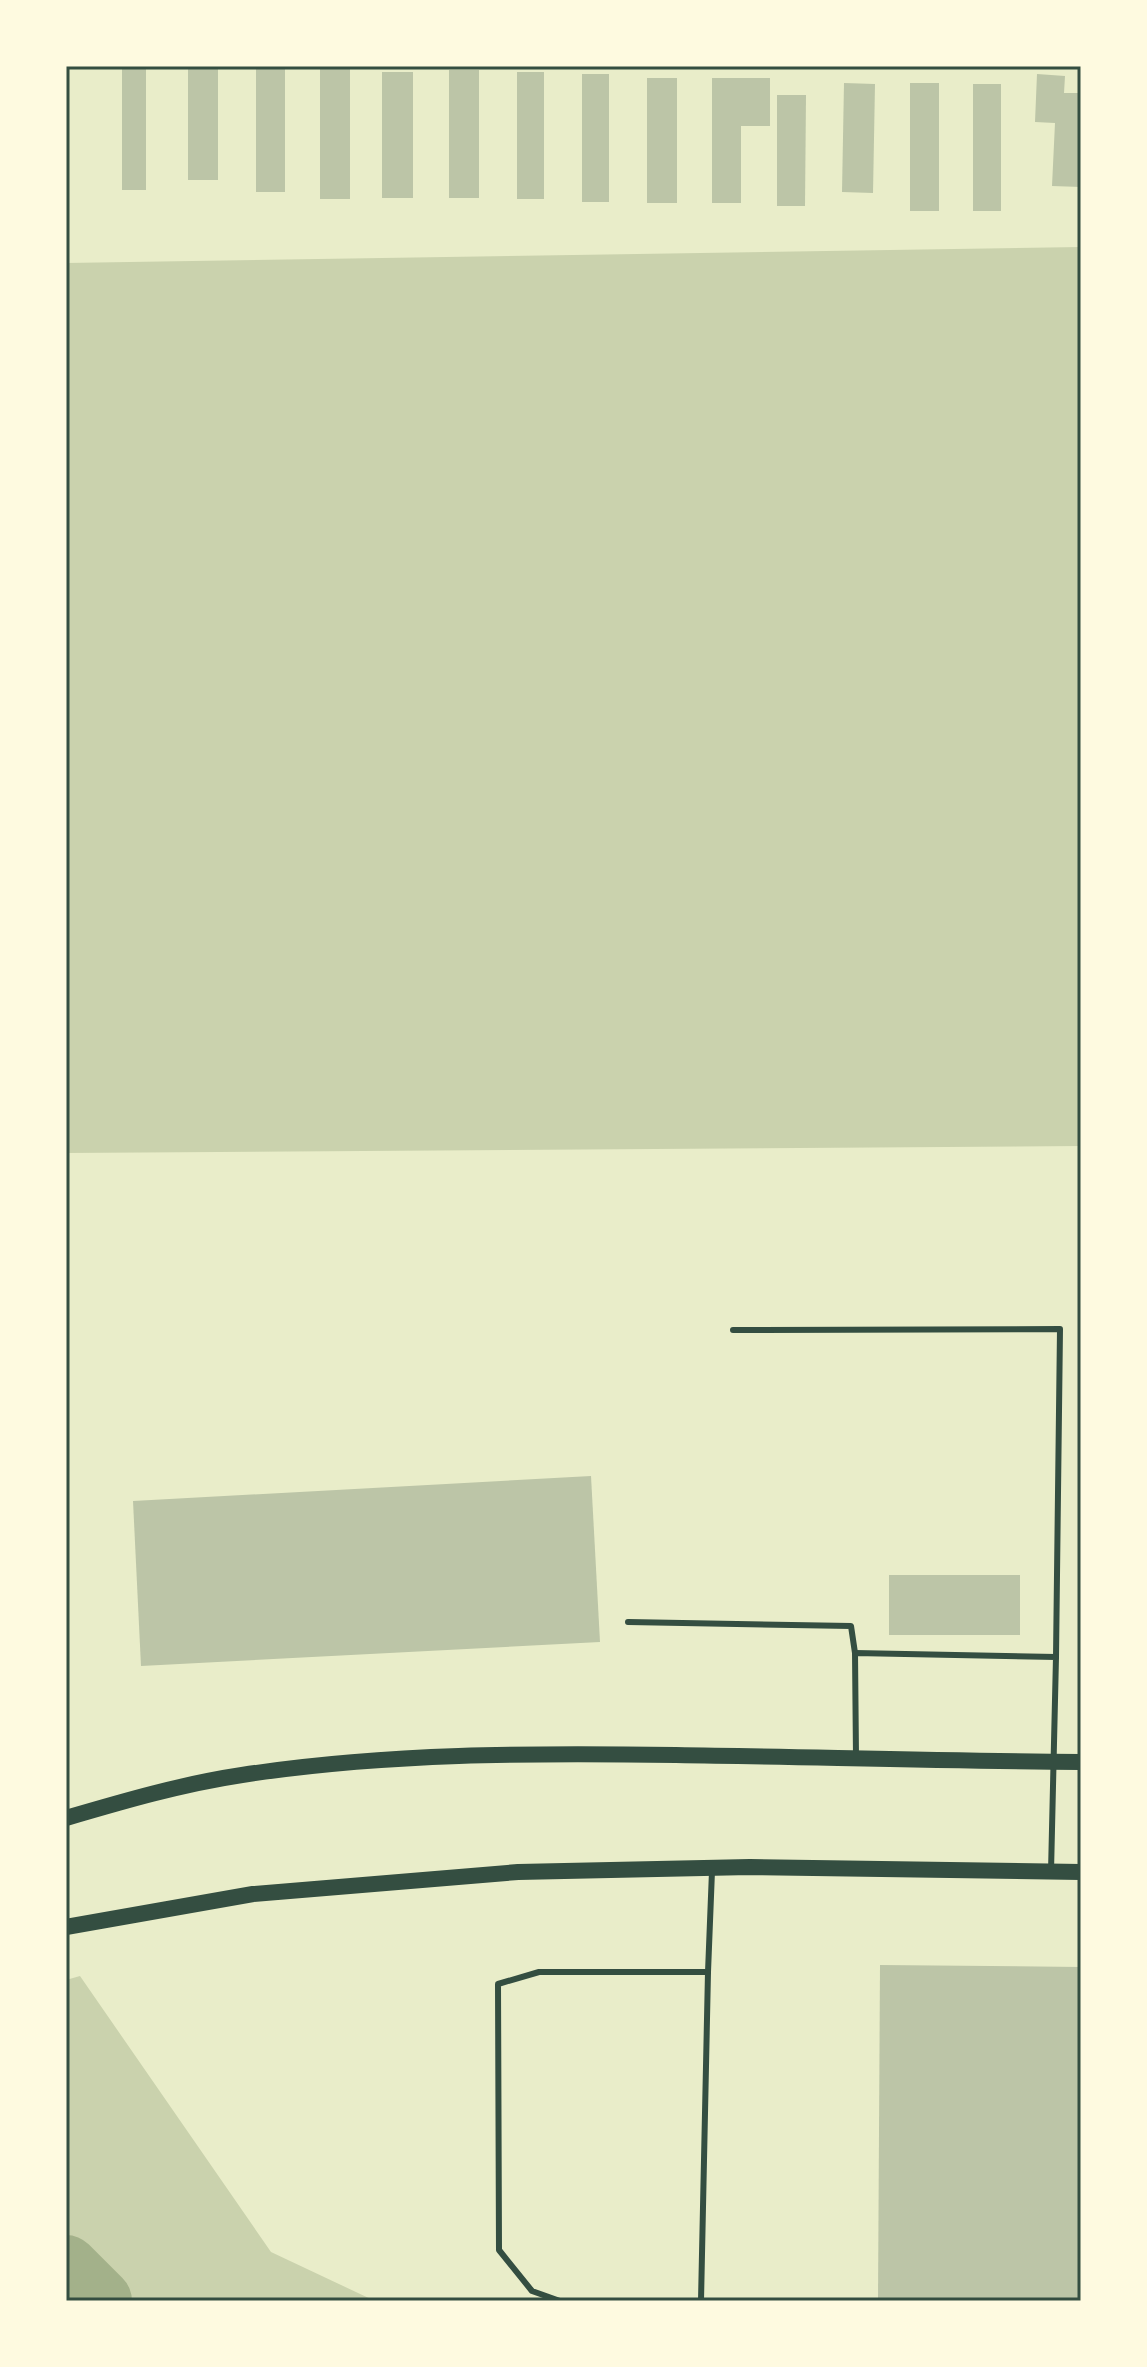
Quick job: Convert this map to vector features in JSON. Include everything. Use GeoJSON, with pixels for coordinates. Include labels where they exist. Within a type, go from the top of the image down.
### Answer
{"type":"FeatureCollection","features":[{"type":"Feature","properties":{"kind":"main road"},"geometry":{"type":"LineString","coordinates":[[66,1818],[148,1794],[240,1775],[332,1764],[442,1757],[561,1754],[1081,1762]]}},
{"type":"Feature","properties":{"kind":"main road"},"geometry":{"type":"LineString","coordinates":[[69,1926],[253,1894],[518,1872],[712,1867],[1081,1872]]}},
{"type":"Feature","properties":{"kind":"lane"},"geometry":{"type":"LineString","coordinates":[[733,1330],[1060,1329],[1051,1872]]}},
{"type":"Feature","properties":{"kind":"lane"},"geometry":{"type":"LineString","coordinates":[[628,1622],[851,1626],[855,1653],[856,1758]]}},
{"type":"Feature","properties":{"kind":"lane"},"geometry":{"type":"LineString","coordinates":[[855,1653],[1056,1657]]}},
{"type":"Feature","properties":{"kind":"lane"},"geometry":{"type":"LineString","coordinates":[[701,2301],[712,1867]]}},
{"type":"Feature","properties":{"kind":"lane"},"geometry":{"type":"LineString","coordinates":[[560,2301],[532,2291],[499,2250],[498,1984],[539,1972],[708,1972]]}},
{"type":"Feature","properties":{"kind":"green space"},"geometry":{"type":"Polygon","coordinates":[[[1081,247],[1081,1146],[66,1153],[66,263],[1081,247]]]}},
{"type":"Feature","properties":{"kind":"green space"},"geometry":{"type":"Polygon","coordinates":[[[80,1976],[271,2252],[375,2301],[66,2301],[66,1980],[80,1976]]]}},
{"type":"Feature","properties":{"kind":"building"},"geometry":{"type":"Polygon","coordinates":[[[122,66],[146,66],[146,190],[122,190],[122,66]]]}},
{"type":"Feature","properties":{"kind":"building"},"geometry":{"type":"Polygon","coordinates":[[[188,66],[218,66],[218,180],[188,180],[188,66]]]}},
{"type":"Feature","properties":{"kind":"building"},"geometry":{"type":"Polygon","coordinates":[[[256,67],[285,67],[285,192],[256,192],[256,67]]]}},
{"type":"Feature","properties":{"kind":"building"},"geometry":{"type":"Polygon","coordinates":[[[320,68],[350,68],[350,199],[320,199],[320,68]]]}},
{"type":"Feature","properties":{"kind":"building"},"geometry":{"type":"Polygon","coordinates":[[[449,70],[479,70],[479,198],[449,198],[449,70]]]}},
{"type":"Feature","properties":{"kind":"building"},"geometry":{"type":"Polygon","coordinates":[[[382,72],[413,72],[413,198],[382,198],[382,72]]]}},
{"type":"Feature","properties":{"kind":"building"},"geometry":{"type":"Polygon","coordinates":[[[517,72],[544,72],[544,199],[517,199],[517,72]]]}},
{"type":"Feature","properties":{"kind":"building"},"geometry":{"type":"Polygon","coordinates":[[[582,74],[609,74],[609,202],[582,202],[582,74]]]}},
{"type":"Feature","properties":{"kind":"building"},"geometry":{"type":"Polygon","coordinates":[[[1037,74],[1065,76],[1064,93],[1081,93],[1081,187],[1052,186],[1055,123],[1035,122],[1037,74]]]}},
{"type":"Feature","properties":{"kind":"building"},"geometry":{"type":"Polygon","coordinates":[[[647,78],[677,78],[677,203],[647,203],[647,78]]]}},
{"type":"Feature","properties":{"kind":"building"},"geometry":{"type":"Polygon","coordinates":[[[712,78],[770,78],[770,126],[741,126],[741,203],[712,203],[712,78]]]}},
{"type":"Feature","properties":{"kind":"building"},"geometry":{"type":"Polygon","coordinates":[[[844,83],[875,84],[873,193],[842,192],[844,83]]]}},
{"type":"Feature","properties":{"kind":"building"},"geometry":{"type":"Polygon","coordinates":[[[910,83],[939,83],[939,211],[910,211],[910,83]]]}},
{"type":"Feature","properties":{"kind":"building"},"geometry":{"type":"Polygon","coordinates":[[[973,84],[1001,84],[1001,211],[973,211],[973,84]]]}},
{"type":"Feature","properties":{"kind":"building"},"geometry":{"type":"Polygon","coordinates":[[[777,95],[806,95],[805,206],[777,206],[777,95]]]}},
{"type":"Feature","properties":{"kind":"building"},"geometry":{"type":"Polygon","coordinates":[[[591,1476],[600,1642],[141,1666],[133,1501],[591,1476]]]}},
{"type":"Feature","properties":{"kind":"building"},"geometry":{"type":"Polygon","coordinates":[[[889,1575],[1020,1575],[1020,1635],[889,1635],[889,1575]]]}},
{"type":"Feature","properties":{"kind":"building"},"geometry":{"type":"Polygon","coordinates":[[[880,1965],[1081,1967],[1081,2301],[878,2301],[880,1965]]]}},
{"type":"Feature","properties":{"kind":"waterway"},"geometry":{"type":"LineString","coordinates":[[66,2267],[100,2301]]}}]}
